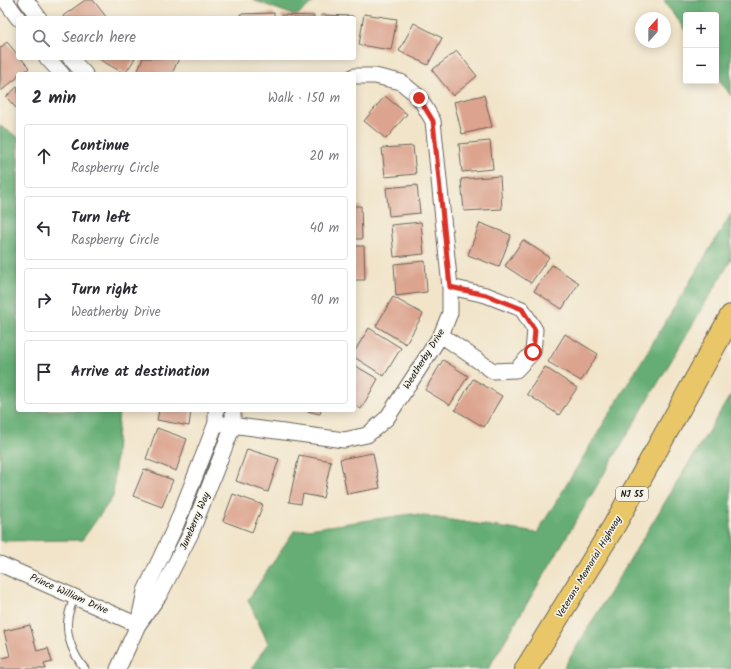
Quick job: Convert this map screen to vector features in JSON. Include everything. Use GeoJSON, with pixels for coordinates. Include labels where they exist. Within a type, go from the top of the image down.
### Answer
{"type":"FeatureCollection","features":[{"type":"Feature","properties":{"kind":"highway","name":"Veterans Memorial Highway"},"geometry":{"type":"LineString","coordinates":[[526,669],[614,526],[731,316]]}},
{"type":"Feature","properties":{"kind":"street"},"geometry":{"type":"LineString","coordinates":[[5,0],[17,16]]}},
{"type":"Feature","properties":{"kind":"street"},"geometry":{"type":"LineString","coordinates":[[26,0],[33,16]]}},
{"type":"Feature","properties":{"kind":"street"},"geometry":{"type":"LineString","coordinates":[[49,60],[60,72]]}},
{"type":"Feature","properties":{"kind":"street"},"geometry":{"type":"LineString","coordinates":[[72,60],[83,72]]}},
{"type":"Feature","properties":{"kind":"street","name":"Weatherby Drive"},"geometry":{"type":"LineString","coordinates":[[216,416],[233,426],[344,440],[367,435],[387,418],[441,335],[450,313],[450,287],[433,121],[419,98],[401,82],[375,76],[356,76]]}},
{"type":"Feature","properties":{"kind":"street"},"geometry":{"type":"LineString","coordinates":[[441,335],[493,371],[516,370],[533,352],[535,330],[522,309],[486,295],[450,287]]}},
{"type":"Feature","properties":{"kind":"street","name":"Juneberry Way"},"geometry":{"type":"LineString","coordinates":[[118,669],[138,625],[160,594],[192,533],[233,426],[233,412]]}},
{"type":"Feature","properties":{"kind":"street","name":"Juneberry Way"},"geometry":{"type":"LineString","coordinates":[[138,625],[145,591],[176,525],[216,416]]}},
{"type":"Feature","properties":{"kind":"street"},"geometry":{"type":"LineString","coordinates":[[176,525],[192,533]]}},
{"type":"Feature","properties":{"kind":"street","name":"Prince William Drive"},"geometry":{"type":"LineString","coordinates":[[0,564],[138,625]]}},
{"type":"Feature","properties":{"kind":"lane"},"geometry":{"type":"LineString","coordinates":[[74,597],[68,619],[68,635],[80,664],[85,669]]}},
{"type":"Feature","properties":{"kind":"green space"},"geometry":{"type":"Polygon","coordinates":[[[253,0],[316,0],[296,16],[253,0]]]}},
{"type":"Feature","properties":{"kind":"green space"},"geometry":{"type":"Polygon","coordinates":[[[664,0],[731,0],[731,96],[719,79],[719,12],[683,12],[683,28],[664,0]]]}},
{"type":"Feature","properties":{"kind":"green space"},"geometry":{"type":"Polygon","coordinates":[[[0,126],[16,136],[16,412],[119,412],[113,497],[82,540],[0,541],[0,126]]]}},
{"type":"Feature","properties":{"kind":"green space"},"geometry":{"type":"Polygon","coordinates":[[[731,214],[731,260],[488,669],[251,669],[268,643],[248,600],[294,531],[411,514],[537,533],[731,214]]]}},
{"type":"Feature","properties":{"kind":"green space"},"geometry":{"type":"Polygon","coordinates":[[[731,395],[731,669],[563,669],[728,399],[731,395]]]}},
{"type":"Feature","properties":{"kind":"building"},"geometry":{"type":"Polygon","coordinates":[[[85,0],[93,0],[105,16],[63,16],[85,0]]]}},
{"type":"Feature","properties":{"kind":"building"},"geometry":{"type":"Polygon","coordinates":[[[274,13],[274,16],[240,16],[240,14],[274,13]]]}},
{"type":"Feature","properties":{"kind":"building"},"geometry":{"type":"Polygon","coordinates":[[[364,14],[397,19],[391,50],[359,45],[364,14]]]}},
{"type":"Feature","properties":{"kind":"building"},"geometry":{"type":"Polygon","coordinates":[[[281,15],[314,16],[281,16],[281,15]]]}},
{"type":"Feature","properties":{"kind":"building"},"geometry":{"type":"Polygon","coordinates":[[[321,15],[353,16],[321,16],[321,15]]]}},
{"type":"Feature","properties":{"kind":"building"},"geometry":{"type":"Polygon","coordinates":[[[414,23],[442,38],[428,65],[399,51],[414,23]]]}},
{"type":"Feature","properties":{"kind":"building"},"geometry":{"type":"Polygon","coordinates":[[[7,42],[16,53],[16,60],[23,60],[29,68],[24,72],[16,72],[16,79],[1,91],[0,48],[7,42]]]}},
{"type":"Feature","properties":{"kind":"building"},"geometry":{"type":"Polygon","coordinates":[[[457,51],[477,76],[453,96],[432,70],[457,51]]]}},
{"type":"Feature","properties":{"kind":"building"},"geometry":{"type":"Polygon","coordinates":[[[100,60],[134,60],[126,72],[122,72],[100,60]]]}},
{"type":"Feature","properties":{"kind":"building"},"geometry":{"type":"Polygon","coordinates":[[[142,60],[178,60],[173,72],[137,72],[142,60]]]}},
{"type":"Feature","properties":{"kind":"building"},"geometry":{"type":"Polygon","coordinates":[[[16,88],[16,108],[6,97],[16,88]]]}},
{"type":"Feature","properties":{"kind":"building"},"geometry":{"type":"Polygon","coordinates":[[[484,95],[492,127],[462,134],[454,102],[484,95]]]}},
{"type":"Feature","properties":{"kind":"building"},"geometry":{"type":"Polygon","coordinates":[[[385,96],[407,114],[386,139],[364,121],[385,96]]]}},
{"type":"Feature","properties":{"kind":"building"},"geometry":{"type":"Polygon","coordinates":[[[490,141],[493,169],[462,172],[459,144],[490,141]]]}},
{"type":"Feature","properties":{"kind":"building"},"geometry":{"type":"Polygon","coordinates":[[[413,146],[416,174],[385,177],[382,148],[413,146]]]}},
{"type":"Feature","properties":{"kind":"building"},"geometry":{"type":"Polygon","coordinates":[[[500,176],[502,209],[464,211],[461,179],[500,176]]]}},
{"type":"Feature","properties":{"kind":"building"},"geometry":{"type":"Polygon","coordinates":[[[417,185],[420,213],[389,216],[386,188],[417,185]]]}},
{"type":"Feature","properties":{"kind":"building"},"geometry":{"type":"Polygon","coordinates":[[[356,206],[361,206],[362,239],[356,239],[356,206]]]}},
{"type":"Feature","properties":{"kind":"building"},"geometry":{"type":"Polygon","coordinates":[[[421,222],[424,254],[394,257],[391,225],[421,222]]]}},
{"type":"Feature","properties":{"kind":"building"},"geometry":{"type":"Polygon","coordinates":[[[480,223],[511,235],[499,267],[468,255],[480,223]]]}},
{"type":"Feature","properties":{"kind":"building"},"geometry":{"type":"Polygon","coordinates":[[[523,240],[549,257],[531,283],[505,266],[523,240]]]}},
{"type":"Feature","properties":{"kind":"building"},"geometry":{"type":"Polygon","coordinates":[[[356,246],[364,246],[365,280],[356,280],[356,246]]]}},
{"type":"Feature","properties":{"kind":"building"},"geometry":{"type":"Polygon","coordinates":[[[425,261],[427,292],[396,296],[394,264],[425,261]]]}},
{"type":"Feature","properties":{"kind":"building"},"geometry":{"type":"Polygon","coordinates":[[[552,265],[579,283],[562,309],[534,291],[552,265]]]}},
{"type":"Feature","properties":{"kind":"building"},"geometry":{"type":"Polygon","coordinates":[[[393,297],[423,314],[406,344],[376,326],[393,297]]]}},
{"type":"Feature","properties":{"kind":"building"},"geometry":{"type":"Polygon","coordinates":[[[369,328],[401,348],[384,376],[356,358],[356,349],[369,328]]]}},
{"type":"Feature","properties":{"kind":"building"},"geometry":{"type":"Polygon","coordinates":[[[565,334],[598,354],[581,381],[548,362],[565,334]]]}},
{"type":"Feature","properties":{"kind":"building"},"geometry":{"type":"Polygon","coordinates":[[[443,360],[468,376],[450,405],[425,390],[443,360]]]}},
{"type":"Feature","properties":{"kind":"building"},"geometry":{"type":"Polygon","coordinates":[[[356,366],[378,379],[361,409],[356,406],[356,366]]]}},
{"type":"Feature","properties":{"kind":"building"},"geometry":{"type":"Polygon","coordinates":[[[545,367],[577,388],[559,415],[527,394],[545,367]]]}},
{"type":"Feature","properties":{"kind":"building"},"geometry":{"type":"Polygon","coordinates":[[[473,379],[502,396],[484,427],[455,410],[473,379]]]}},
{"type":"Feature","properties":{"kind":"building"},"geometry":{"type":"Polygon","coordinates":[[[159,412],[191,412],[189,426],[157,420],[159,412]]]}},
{"type":"Feature","properties":{"kind":"building"},"geometry":{"type":"Polygon","coordinates":[[[157,428],[187,439],[176,471],[146,459],[157,428]]]}},
{"type":"Feature","properties":{"kind":"building"},"geometry":{"type":"Polygon","coordinates":[[[247,449],[279,459],[268,492],[236,481],[247,449]]]}},
{"type":"Feature","properties":{"kind":"building"},"geometry":{"type":"Polygon","coordinates":[[[373,453],[380,488],[347,494],[340,459],[373,453]]]}},
{"type":"Feature","properties":{"kind":"building"},"geometry":{"type":"Polygon","coordinates":[[[299,455],[331,461],[323,498],[303,494],[301,504],[289,502],[299,455]]]}},
{"type":"Feature","properties":{"kind":"building"},"geometry":{"type":"Polygon","coordinates":[[[144,469],[173,480],[162,507],[133,496],[144,469]]]}},
{"type":"Feature","properties":{"kind":"building"},"geometry":{"type":"Polygon","coordinates":[[[233,494],[263,505],[252,532],[223,521],[233,494]]]}},
{"type":"Feature","properties":{"kind":"building"},"geometry":{"type":"Polygon","coordinates":[[[30,625],[37,651],[48,648],[52,662],[44,664],[46,669],[0,669],[0,659],[10,656],[4,631],[30,625]]]}},
{"type":"Feature","properties":{"kind":"route"},"geometry":{"type":"LineString","coordinates":[[419,98],[433,121],[450,287],[486,295],[522,309],[535,330],[533,352]]}}]}
